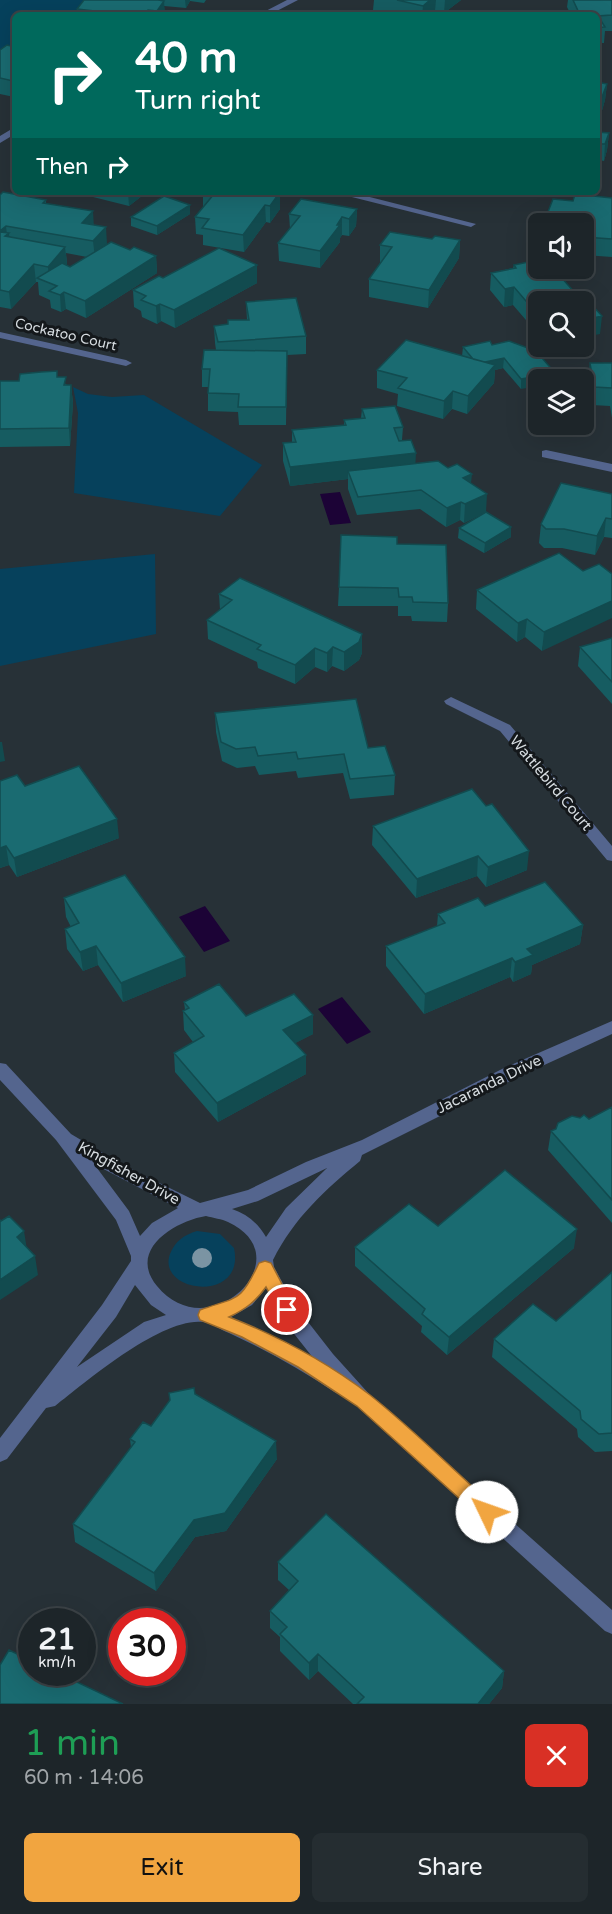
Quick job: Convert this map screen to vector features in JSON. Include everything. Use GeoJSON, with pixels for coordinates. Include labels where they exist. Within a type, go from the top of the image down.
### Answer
{"type":"FeatureCollection","features":[{"type":"Feature","properties":{"kind":"street"},"geometry":{"type":"LineString","coordinates":[[268,12],[294,0]]}},
{"type":"Feature","properties":{"kind":"street"},"geometry":{"type":"LineString","coordinates":[[350,195],[471,224]]}},
{"type":"Feature","properties":{"kind":"street","name":"Cockatoo Court"},"geometry":{"type":"LineString","coordinates":[[0,335],[126,363]]}},
{"type":"Feature","properties":{"kind":"street"},"geometry":{"type":"LineString","coordinates":[[546,454],[612,468]]}},
{"type":"Feature","properties":{"kind":"street","name":"Wattlebird Court"},"geometry":{"type":"LineString","coordinates":[[450,701],[505,728],[612,856]]}},
{"type":"Feature","properties":{"kind":"street","name":"Jacaranda Drive"},"geometry":{"type":"LineString","coordinates":[[202,1209],[252,1197],[312,1167],[368,1145],[512,1071],[612,1027]]}},
{"type":"Feature","properties":{"kind":"street","name":"Kingfisher Drive"},"geometry":{"type":"LineString","coordinates":[[0,1069],[62,1135],[123,1216],[140,1259]]}},
{"type":"Feature","properties":{"kind":"street","name":"Kingfisher Drive"},"geometry":{"type":"LineString","coordinates":[[62,1135],[127,1175],[202,1209]]}},
{"type":"Feature","properties":{"kind":"street","name":"Jacaranda Drive"},"geometry":{"type":"LineString","coordinates":[[266,1262],[284,1221],[319,1184],[368,1145]]}},
{"type":"Feature","properties":{"kind":"street"},"geometry":{"type":"LineString","coordinates":[[0,1453],[109,1311],[140,1259],[147,1239],[160,1225],[177,1214],[202,1209],[232,1214],[253,1228],[261,1241],[266,1262],[287,1310],[326,1360],[363,1401],[612,1624]]}},
{"type":"Feature","properties":{"kind":"street"},"geometry":{"type":"LineString","coordinates":[[140,1259],[141,1277],[148,1291],[160,1302],[175,1310],[199,1315],[248,1331],[304,1361],[363,1401]]}},
{"type":"Feature","properties":{"kind":"street"},"geometry":{"type":"LineString","coordinates":[[32,1413],[102,1359],[151,1328],[199,1315],[223,1312],[239,1305],[252,1294],[261,1281],[266,1262]]}},
{"type":"Feature","properties":{"kind":"shaded area"},"geometry":{"type":"Polygon","coordinates":[[[0,0],[110,0],[84,12],[12,12],[12,45],[0,51],[0,0]]]}},
{"type":"Feature","properties":{"kind":"shaded area"},"geometry":{"type":"Polygon","coordinates":[[[73,387],[88,394],[112,397],[144,395],[262,465],[220,516],[74,493],[78,413],[73,387]]]}},
{"type":"Feature","properties":{"kind":"shaded area"},"geometry":{"type":"Polygon","coordinates":[[[340,492],[351,523],[330,525],[320,494],[340,492]]]}},
{"type":"Feature","properties":{"kind":"shaded area"},"geometry":{"type":"Polygon","coordinates":[[[155,554],[156,634],[0,666],[0,569],[155,554]]]}},
{"type":"Feature","properties":{"kind":"shaded area"},"geometry":{"type":"Polygon","coordinates":[[[205,906],[230,941],[204,952],[179,917],[205,906]]]}},
{"type":"Feature","properties":{"kind":"shaded area"},"geometry":{"type":"Polygon","coordinates":[[[342,997],[371,1032],[347,1044],[318,1009],[342,997]]]}},
{"type":"Feature","properties":{"kind":"shaded area"},"geometry":{"type":"Polygon","coordinates":[[[197,1231],[220,1234],[234,1248],[234,1266],[227,1278],[215,1285],[201,1287],[187,1284],[176,1277],[169,1267],[170,1254],[174,1245],[197,1231]]]}},
{"type":"Feature","properties":{"kind":"building"},"geometry":{"type":"Polygon","coordinates":[[[84,0],[164,1],[157,11],[148,10],[147,12],[104,12],[77,9],[84,0]]]}},
{"type":"Feature","properties":{"kind":"building"},"geometry":{"type":"Polygon","coordinates":[[[397,0],[430,0],[423,6],[397,0]]]}},
{"type":"Feature","properties":{"kind":"building"},"geometry":{"type":"Polygon","coordinates":[[[573,0],[612,0],[612,15],[600,16],[600,12],[579,12],[573,0]]]}},
{"type":"Feature","properties":{"kind":"building"},"geometry":{"type":"Polygon","coordinates":[[[7,45],[12,46],[12,81],[0,78],[0,50],[7,45]]]}},
{"type":"Feature","properties":{"kind":"building"},"geometry":{"type":"Polygon","coordinates":[[[600,83],[607,84],[600,97],[600,83]]]}},
{"type":"Feature","properties":{"kind":"building"},"geometry":{"type":"Polygon","coordinates":[[[600,132],[609,133],[605,144],[601,144],[600,147],[600,132]]]}},
{"type":"Feature","properties":{"kind":"building"},"geometry":{"type":"Polygon","coordinates":[[[3,192],[46,200],[43,203],[93,211],[82,223],[106,227],[93,241],[6,226],[0,231],[0,195],[3,192]]]}},
{"type":"Feature","properties":{"kind":"building"},"geometry":{"type":"Polygon","coordinates":[[[213,195],[278,195],[270,206],[265,205],[243,235],[202,228],[209,219],[195,217],[213,195]]]}},
{"type":"Feature","properties":{"kind":"building"},"geometry":{"type":"Polygon","coordinates":[[[575,195],[612,198],[612,239],[594,238],[594,213],[548,213],[553,199],[573,201],[575,195]]]}},
{"type":"Feature","properties":{"kind":"building"},"geometry":{"type":"Polygon","coordinates":[[[164,196],[190,205],[157,226],[131,217],[164,196]]]}},
{"type":"Feature","properties":{"kind":"building"},"geometry":{"type":"Polygon","coordinates":[[[301,199],[357,209],[349,219],[342,217],[337,225],[340,225],[320,251],[278,243],[300,216],[289,214],[301,199]]]}},
{"type":"Feature","properties":{"kind":"building"},"geometry":{"type":"Polygon","coordinates":[[[0,232],[9,233],[5,236],[65,247],[48,267],[34,264],[9,292],[0,290],[0,232]]]}},
{"type":"Feature","properties":{"kind":"building"},"geometry":{"type":"Polygon","coordinates":[[[390,232],[432,239],[435,236],[460,240],[429,290],[369,279],[392,247],[380,245],[390,232]]]}},
{"type":"Feature","properties":{"kind":"building"},"geometry":{"type":"Polygon","coordinates":[[[111,242],[130,250],[134,247],[156,256],[85,301],[64,292],[60,295],[49,291],[57,286],[37,278],[62,263],[70,267],[111,242]]]}},
{"type":"Feature","properties":{"kind":"building"},"geometry":{"type":"Polygon","coordinates":[[[219,248],[257,265],[174,310],[141,300],[146,296],[133,290],[159,276],[163,278],[219,248]]]}},
{"type":"Feature","properties":{"kind":"building"},"geometry":{"type":"Polygon","coordinates":[[[528,262],[528,279],[563,279],[573,291],[528,291],[528,303],[514,287],[505,289],[491,273],[516,268],[514,265],[528,262]]]}},
{"type":"Feature","properties":{"kind":"building"},"geometry":{"type":"Polygon","coordinates":[[[296,298],[306,336],[218,342],[214,326],[228,324],[228,320],[249,320],[246,302],[296,298]]]}},
{"type":"Feature","properties":{"kind":"building"},"geometry":{"type":"Polygon","coordinates":[[[594,307],[602,316],[594,318],[594,307]]]}},
{"type":"Feature","properties":{"kind":"building"},"geometry":{"type":"Polygon","coordinates":[[[406,340],[495,365],[468,396],[453,391],[444,401],[398,388],[407,378],[377,370],[406,340]]]}},
{"type":"Feature","properties":{"kind":"building"},"geometry":{"type":"Polygon","coordinates":[[[490,341],[492,345],[509,341],[528,348],[528,357],[541,357],[552,369],[528,369],[528,378],[521,379],[504,358],[485,362],[473,359],[463,347],[490,341]]]}},
{"type":"Feature","properties":{"kind":"building"},"geometry":{"type":"Polygon","coordinates":[[[204,350],[287,351],[286,407],[238,407],[239,394],[208,393],[210,369],[202,369],[204,350]]]}},
{"type":"Feature","properties":{"kind":"building"},"geometry":{"type":"Polygon","coordinates":[[[590,363],[612,363],[612,388],[594,387],[594,369],[591,369],[590,363]]]}},
{"type":"Feature","properties":{"kind":"building"},"geometry":{"type":"Polygon","coordinates":[[[57,371],[57,377],[66,377],[64,385],[71,385],[69,428],[0,429],[0,381],[19,381],[20,374],[57,371]]]}},
{"type":"Feature","properties":{"kind":"building"},"geometry":{"type":"Polygon","coordinates":[[[395,406],[403,427],[394,428],[399,441],[411,440],[416,453],[290,467],[283,443],[296,442],[292,430],[346,425],[344,420],[365,418],[362,409],[395,406]]]}},
{"type":"Feature","properties":{"kind":"building"},"geometry":{"type":"Polygon","coordinates":[[[438,461],[448,468],[457,464],[472,474],[463,478],[487,494],[465,504],[461,502],[447,508],[421,490],[358,497],[348,471],[438,461]]]}},
{"type":"Feature","properties":{"kind":"building"},"geometry":{"type":"Polygon","coordinates":[[[561,483],[612,494],[612,519],[606,518],[597,536],[564,529],[546,529],[541,524],[561,483]]]}},
{"type":"Feature","properties":{"kind":"building"},"geometry":{"type":"Polygon","coordinates":[[[486,512],[511,527],[485,543],[459,528],[486,512]]]}},
{"type":"Feature","properties":{"kind":"building"},"geometry":{"type":"Polygon","coordinates":[[[341,535],[397,537],[397,544],[446,545],[448,603],[413,602],[412,597],[399,597],[398,588],[339,587],[341,535]]]}},
{"type":"Feature","properties":{"kind":"building"},"geometry":{"type":"Polygon","coordinates":[[[559,553],[583,571],[599,564],[612,574],[612,601],[544,632],[527,619],[518,623],[477,590],[559,553]]]}},
{"type":"Feature","properties":{"kind":"building"},"geometry":{"type":"Polygon","coordinates":[[[240,578],[362,634],[359,642],[344,652],[333,647],[327,653],[315,648],[295,665],[257,649],[261,645],[207,620],[232,600],[219,594],[240,578]]]}},
{"type":"Feature","properties":{"kind":"building"},"geometry":{"type":"Polygon","coordinates":[[[612,638],[612,682],[580,647],[612,638]]]}},
{"type":"Feature","properties":{"kind":"building"},"geometry":{"type":"Polygon","coordinates":[[[356,699],[368,748],[385,746],[395,775],[350,779],[344,754],[298,759],[296,752],[258,756],[255,747],[236,749],[221,742],[215,713],[356,699]]]}},
{"type":"Feature","properties":{"kind":"building"},"geometry":{"type":"Polygon","coordinates":[[[79,766],[117,819],[14,858],[6,846],[0,848],[0,781],[17,775],[25,786],[79,766]]]}},
{"type":"Feature","properties":{"kind":"building"},"geometry":{"type":"Polygon","coordinates":[[[472,789],[486,806],[492,804],[529,851],[488,867],[478,856],[417,879],[373,826],[472,789]]]}},
{"type":"Feature","properties":{"kind":"building"},"geometry":{"type":"Polygon","coordinates":[[[125,875],[185,957],[121,983],[96,946],[80,952],[65,929],[79,923],[64,898],[125,875]]]}},
{"type":"Feature","properties":{"kind":"building"},"geometry":{"type":"Polygon","coordinates":[[[545,882],[583,925],[527,949],[533,955],[515,962],[512,958],[425,994],[386,946],[445,923],[438,914],[478,898],[485,906],[545,882]]]}},
{"type":"Feature","properties":{"kind":"building"},"geometry":{"type":"Polygon","coordinates":[[[219,984],[246,1016],[294,994],[313,1015],[283,1030],[306,1055],[217,1103],[174,1053],[204,1036],[183,1011],[189,1008],[184,1002],[219,984]]]}},
{"type":"Feature","properties":{"kind":"building"},"geometry":{"type":"Polygon","coordinates":[[[612,1107],[612,1200],[551,1131],[556,1129],[558,1123],[572,1116],[580,1118],[584,1115],[589,1119],[612,1107]]]}},
{"type":"Feature","properties":{"kind":"building"},"geometry":{"type":"Polygon","coordinates":[[[505,1170],[577,1229],[449,1337],[422,1314],[425,1309],[355,1247],[409,1204],[438,1226],[505,1170]]]}},
{"type":"Feature","properties":{"kind":"building"},"geometry":{"type":"Polygon","coordinates":[[[9,1216],[24,1231],[17,1237],[35,1256],[0,1280],[0,1220],[9,1216]]]}},
{"type":"Feature","properties":{"kind":"building"},"geometry":{"type":"Polygon","coordinates":[[[612,1272],[612,1433],[599,1434],[581,1419],[580,1411],[494,1339],[533,1304],[556,1321],[612,1272]]]}},
{"type":"Feature","properties":{"kind":"building"},"geometry":{"type":"Polygon","coordinates":[[[194,1388],[195,1394],[276,1441],[225,1513],[194,1520],[154,1573],[73,1524],[135,1442],[130,1439],[143,1422],[151,1426],[170,1400],[169,1393],[194,1388]]]}},
{"type":"Feature","properties":{"kind":"building"},"geometry":{"type":"Polygon","coordinates":[[[326,1514],[504,1671],[478,1704],[357,1704],[364,1697],[318,1654],[309,1663],[280,1634],[287,1627],[270,1611],[298,1581],[278,1562],[326,1514]]]}},
{"type":"Feature","properties":{"kind":"building"},"geometry":{"type":"Polygon","coordinates":[[[9,1650],[18,1654],[18,1686],[85,1686],[123,1704],[0,1704],[0,1665],[9,1650]]]}},
{"type":"Feature","properties":{"kind":"route"},"geometry":{"type":"LineString","coordinates":[[287,1310],[265,1268],[261,1281],[252,1294],[239,1305],[223,1312],[206,1315],[248,1331],[304,1361],[363,1401],[487,1512]]}}]}
